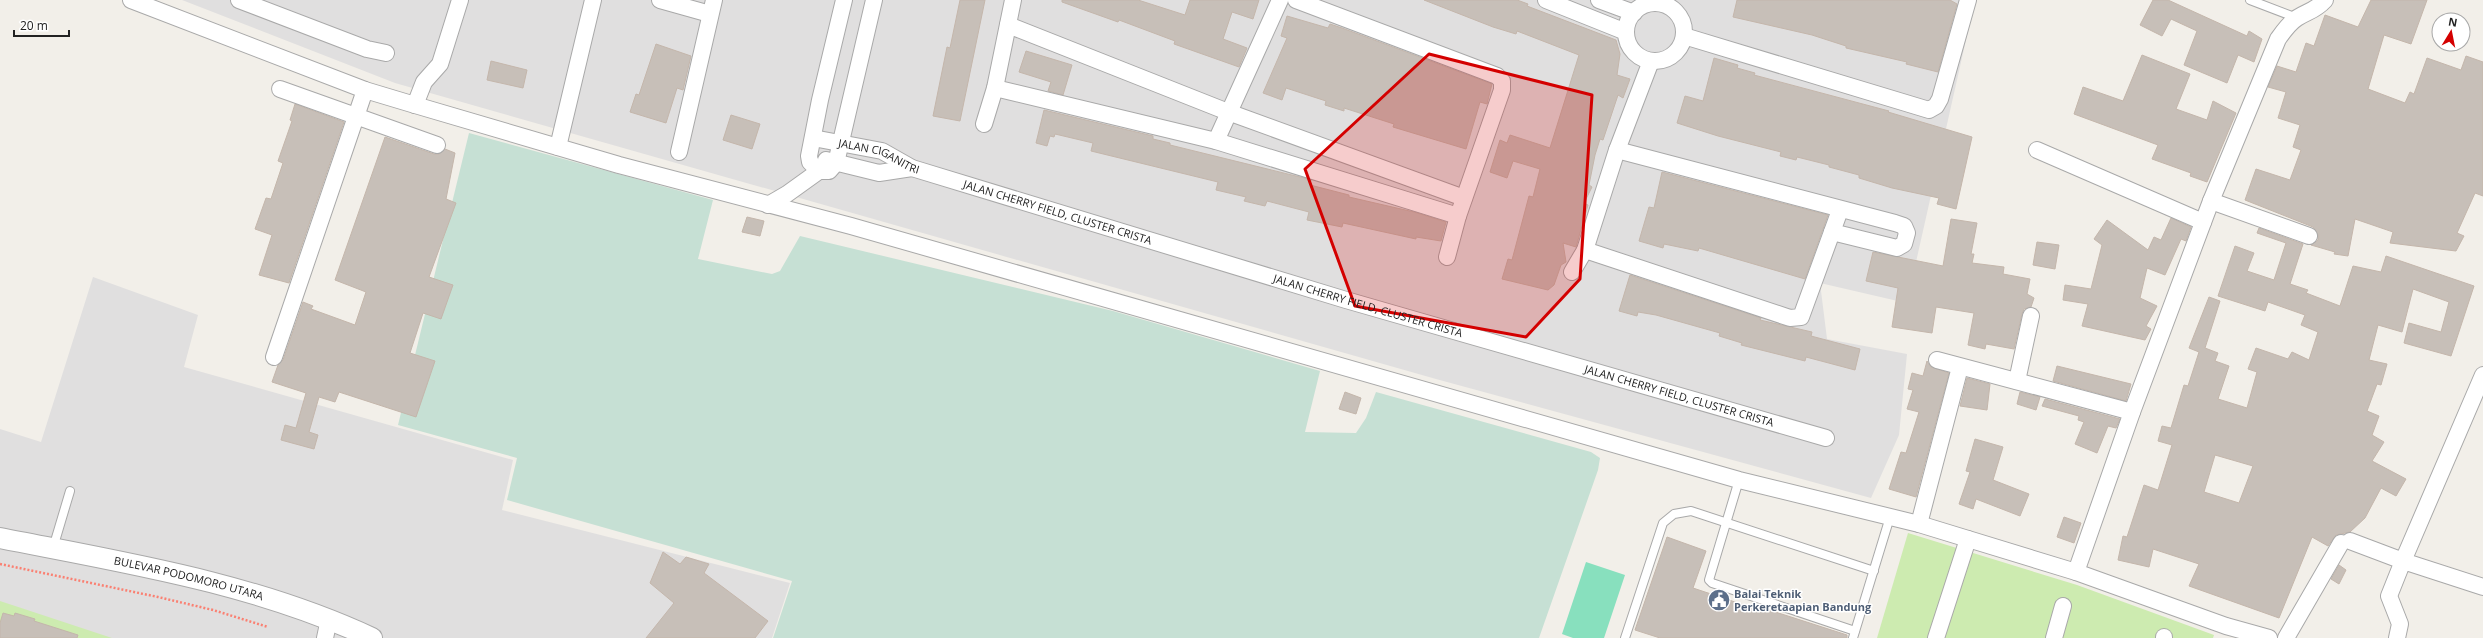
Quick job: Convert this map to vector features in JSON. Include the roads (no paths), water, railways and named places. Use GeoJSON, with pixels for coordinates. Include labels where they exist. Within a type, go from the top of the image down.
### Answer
{"type":"FeatureCollection","features":[{"type":"Feature","properties":{"kind":"street"},"geometry":{"type":"LineString","coordinates":[[131,0],[365,90],[415,105],[558,147],[768,205],[851,226],[1739,480],[1919,524],[2076,572],[2224,632],[2269,638]]}},
{"type":"Feature","properties":{"kind":"street"},"geometry":{"type":"LineString","coordinates":[[239,0],[367,49],[386,53]]}},
{"type":"Feature","properties":{"kind":"street"},"geometry":{"type":"LineString","coordinates":[[415,105],[424,82],[440,64],[460,0]]}},
{"type":"Feature","properties":{"kind":"street"},"geometry":{"type":"LineString","coordinates":[[558,147],[594,0]]}},
{"type":"Feature","properties":{"kind":"street"},"geometry":{"type":"LineString","coordinates":[[660,0],[712,7],[679,152]]}},
{"type":"Feature","properties":{"kind":"street"},"geometry":{"type":"LineString","coordinates":[[819,171],[810,162],[809,156],[844,0]]}},
{"type":"Feature","properties":{"kind":"street"},"geometry":{"type":"LineString","coordinates":[[768,205],[788,194],[819,171],[829,171],[836,163],[874,0]]}},
{"type":"Feature","properties":{"kind":"street"},"geometry":{"type":"LineString","coordinates":[[984,124],[995,88],[1013,0]]}},
{"type":"Feature","properties":{"kind":"street"},"geometry":{"type":"LineString","coordinates":[[1216,141],[1280,0]]}},
{"type":"Feature","properties":{"kind":"street"},"geometry":{"type":"LineString","coordinates":[[1296,0],[1497,76],[1502,81],[1502,90],[1458,216],[1447,257]]}},
{"type":"Feature","properties":{"kind":"street"},"geometry":{"type":"LineString","coordinates":[[1546,0],[1626,32]]}},
{"type":"Feature","properties":{"kind":"street"},"geometry":{"type":"LineString","coordinates":[[1599,0],[1634,13]]}},
{"type":"Feature","properties":{"kind":"street"},"geometry":{"type":"LineString","coordinates":[[1684,36],[1929,110],[1936,106],[1940,99],[1968,0]]}},
{"type":"Feature","properties":{"kind":"street"},"geometry":{"type":"LineString","coordinates":[[2076,572],[2132,412],[2203,222],[2278,39],[2287,27],[2297,18],[2316,10],[2326,0]]}},
{"type":"Feature","properties":{"kind":"street"},"geometry":{"type":"LineString","coordinates":[[1654,3],[1666,3],[1680,17],[1684,36],[1680,47],[1673,55],[1662,60],[1651,61],[1633,51],[1628,42],[1626,32],[1634,13],[1643,6],[1654,3]]}},
{"type":"Feature","properties":{"kind":"street"},"geometry":{"type":"LineString","coordinates":[[1008,25],[1228,112],[1464,198]]}},
{"type":"Feature","properties":{"kind":"street"},"geometry":{"type":"LineString","coordinates":[[1572,272],[1585,250],[1617,150],[1651,61]]}},
{"type":"Feature","properties":{"kind":"street"},"geometry":{"type":"LineString","coordinates":[[995,88],[1216,141],[1458,216]]}},
{"type":"Feature","properties":{"kind":"street"},"geometry":{"type":"LineString","coordinates":[[280,89],[437,145]]}},
{"type":"Feature","properties":{"kind":"street"},"geometry":{"type":"LineString","coordinates":[[274,357],[358,116],[365,90]]}},
{"type":"Feature","properties":{"kind":"street","name":"JALAN CIGANITRI"},"geometry":{"type":"LineString","coordinates":[[812,138],[882,151],[912,168]]}},
{"type":"Feature","properties":{"kind":"street"},"geometry":{"type":"LineString","coordinates":[[1617,150],[1904,226],[1907,233],[1904,244],[1897,248],[1832,232]]}},
{"type":"Feature","properties":{"kind":"street"},"geometry":{"type":"LineString","coordinates":[[2037,150],[2203,222]]}},
{"type":"Feature","properties":{"kind":"street","name":"JALAN CIGANITRI"},"geometry":{"type":"LineString","coordinates":[[809,156],[879,173],[912,168]]}},
{"type":"Feature","properties":{"kind":"street","name":"JALAN CHERRY FIELD, CLUSTER CRISTA"},"geometry":{"type":"LineString","coordinates":[[912,168],[1346,300],[1826,438]]}},
{"type":"Feature","properties":{"kind":"street"},"geometry":{"type":"LineString","coordinates":[[2211,201],[2309,236]]}},
{"type":"Feature","properties":{"kind":"street"},"geometry":{"type":"LineString","coordinates":[[1585,250],[1790,318],[1801,317],[1840,210]]}},
{"type":"Feature","properties":{"kind":"street"},"geometry":{"type":"LineString","coordinates":[[2016,381],[2032,316]]}},
{"type":"Feature","properties":{"kind":"street"},"geometry":{"type":"LineString","coordinates":[[1937,360],[2132,412]]}},
{"type":"Feature","properties":{"kind":"street"},"geometry":{"type":"LineString","coordinates":[[1919,524],[1960,367]]}},
{"type":"Feature","properties":{"kind":"street"},"geometry":{"type":"LineString","coordinates":[[2397,638],[2400,624],[2390,596],[2403,561],[2483,375]]}},
{"type":"Feature","properties":{"kind":"street","name":"BULEVAR PODOMORO UTARA"},"geometry":{"type":"LineString","coordinates":[[0,538],[201,578],[287,604],[327,629],[372,638]]}},
{"type":"Feature","properties":{"kind":"street"},"geometry":{"type":"LineString","coordinates":[[1936,638],[1968,539]]}},
{"type":"Feature","properties":{"kind":"street"},"geometry":{"type":"LineString","coordinates":[[2286,638],[2346,542],[2483,587]]}},
{"type":"Feature","properties":{"kind":"street"},"geometry":{"type":"LineString","coordinates":[[2054,638],[2062,606]]}},
{"type":"Feature","properties":{"kind":"lane"},"geometry":{"type":"LineString","coordinates":[[2250,0],[2297,18]]}},
{"type":"Feature","properties":{"kind":"lane"},"geometry":{"type":"LineString","coordinates":[[1739,480],[1708,576],[1712,583],[1854,634],[1890,517]]}},
{"type":"Feature","properties":{"kind":"lane"},"geometry":{"type":"LineString","coordinates":[[52,548],[70,491]]}},
{"type":"Feature","properties":{"kind":"lane"},"geometry":{"type":"LineString","coordinates":[[1625,638],[1663,523],[1674,514],[1691,511],[1874,571]]}},
{"type":"Feature","properties":{"kind":"place","name":"Balai Teknik Perkeretaapian Bandung"},"geometry":{"type":"Point","coordinates":[1719,600]}}]}
